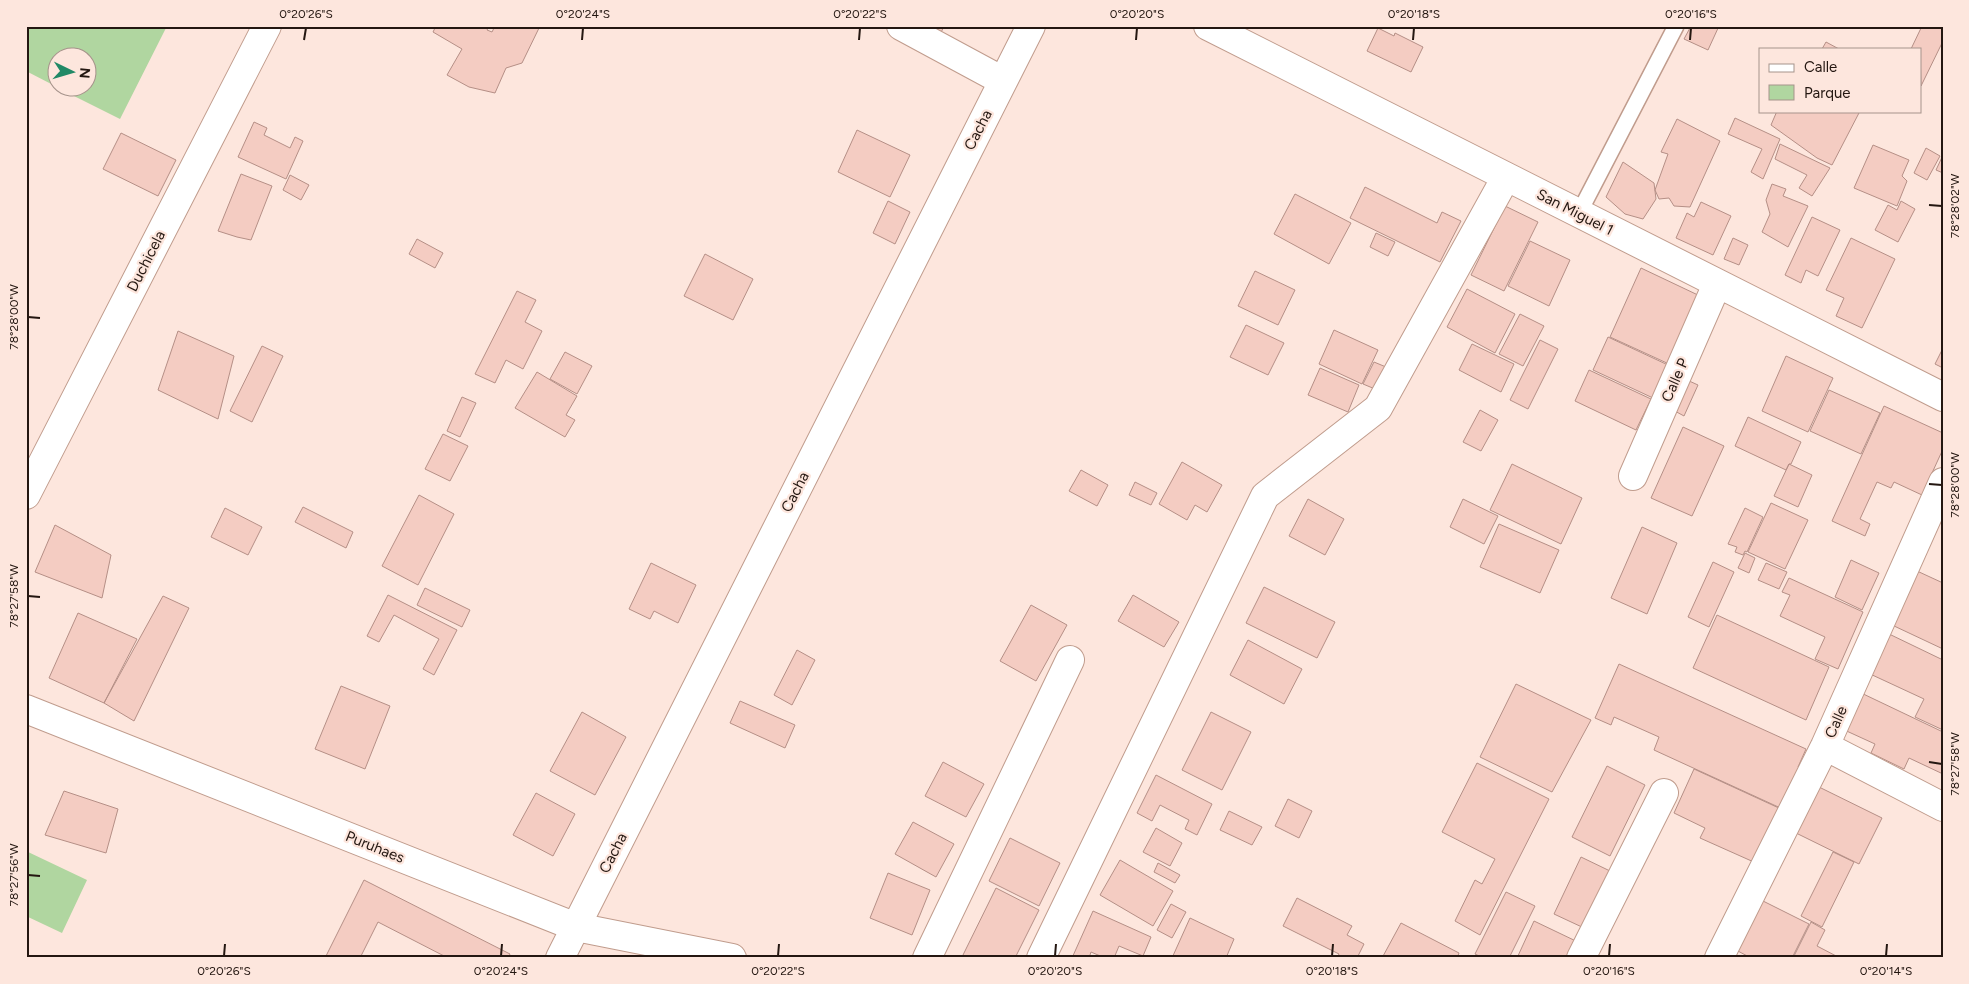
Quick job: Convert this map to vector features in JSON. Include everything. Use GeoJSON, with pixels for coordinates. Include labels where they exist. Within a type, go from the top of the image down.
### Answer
{"type":"FeatureCollection","features":[{"type":"Feature","properties":{"kind":"street","name":"Duchicela"},"geometry":{"type":"LineString","coordinates":[[26,495],[267,26]]}},
{"type":"Feature","properties":{"kind":"street"},"geometry":{"type":"LineString","coordinates":[[901,26],[1003,81]]}},
{"type":"Feature","properties":{"kind":"street","name":"Cacha"},"geometry":{"type":"LineString","coordinates":[[560,958],[1030,26]]}},
{"type":"Feature","properties":{"kind":"street","name":"San Miguel 1"},"geometry":{"type":"LineString","coordinates":[[1208,26],[1943,398]]}},
{"type":"Feature","properties":{"kind":"street"},"geometry":{"type":"LineString","coordinates":[[1041,958],[1265,496],[1378,408],[1506,177]]}},
{"type":"Feature","properties":{"kind":"street","name":"Calle P"},"geometry":{"type":"LineString","coordinates":[[1633,476],[1718,284]]}},
{"type":"Feature","properties":{"kind":"street","name":"Calle"},"geometry":{"type":"LineString","coordinates":[[1719,958],[1825,746],[1943,482]]}},
{"type":"Feature","properties":{"kind":"street"},"geometry":{"type":"LineString","coordinates":[[926,958],[1070,660]]}},
{"type":"Feature","properties":{"kind":"street","name":"Puruhaes"},"geometry":{"type":"LineString","coordinates":[[26,709],[576,927],[732,958]]}},
{"type":"Feature","properties":{"kind":"street"},"geometry":{"type":"LineString","coordinates":[[1825,746],[1943,807]]}},
{"type":"Feature","properties":{"kind":"street"},"geometry":{"type":"LineString","coordinates":[[1581,958],[1664,793]]}},
{"type":"Feature","properties":{"kind":"lane"},"geometry":{"type":"LineString","coordinates":[[1578,213],[1676,26]]}},
{"type":"Feature","properties":{"kind":"green space"},"geometry":{"type":"Polygon","coordinates":[[[26,26],[167,26],[120,119],[78,98],[98,98],[98,48],[48,48],[48,82],[26,71],[26,26]]]}},
{"type":"Feature","properties":{"kind":"green space"},"geometry":{"type":"Polygon","coordinates":[[[26,851],[87,880],[62,933],[26,916],[26,851]]]}},
{"type":"Feature","properties":{"kind":"building"},"geometry":{"type":"Polygon","coordinates":[[[436,26],[489,26],[487,30],[492,32],[495,26],[540,26],[522,63],[506,68],[495,93],[469,87],[447,75],[462,49],[433,32],[436,26]]]}},
{"type":"Feature","properties":{"kind":"building"},"geometry":{"type":"Polygon","coordinates":[[[918,26],[944,26],[939,37],[918,26]]]}},
{"type":"Feature","properties":{"kind":"building"},"geometry":{"type":"Polygon","coordinates":[[[1691,26],[1719,26],[1708,50],[1684,39],[1691,26]]]}},
{"type":"Feature","properties":{"kind":"building"},"geometry":{"type":"Polygon","coordinates":[[[1922,26],[1943,26],[1943,41],[1922,84],[1922,48],[1911,48],[1922,26]]]}},
{"type":"Feature","properties":{"kind":"building"},"geometry":{"type":"Polygon","coordinates":[[[1378,28],[1394,36],[1395,33],[1423,47],[1411,72],[1367,51],[1378,28]]]}},
{"type":"Feature","properties":{"kind":"building"},"geometry":{"type":"Polygon","coordinates":[[[1826,42],[1837,48],[1823,48],[1826,42]]]}},
{"type":"Feature","properties":{"kind":"building"},"geometry":{"type":"Polygon","coordinates":[[[1777,112],[1859,112],[1832,165],[1817,158],[1771,125],[1777,112]]]}},
{"type":"Feature","properties":{"kind":"building"},"geometry":{"type":"Polygon","coordinates":[[[1735,118],[1780,139],[1763,179],[1751,172],[1762,149],[1728,134],[1735,118]]]}},
{"type":"Feature","properties":{"kind":"building"},"geometry":{"type":"Polygon","coordinates":[[[1677,119],[1720,141],[1690,207],[1674,206],[1669,198],[1659,199],[1655,190],[1668,154],[1661,152],[1677,119]]]}},
{"type":"Feature","properties":{"kind":"building"},"geometry":{"type":"Polygon","coordinates":[[[254,122],[267,128],[264,135],[290,148],[295,137],[303,141],[286,179],[238,157],[254,122]]]}},
{"type":"Feature","properties":{"kind":"building"},"geometry":{"type":"Polygon","coordinates":[[[857,130],[910,155],[890,197],[838,172],[857,130]]]}},
{"type":"Feature","properties":{"kind":"building"},"geometry":{"type":"Polygon","coordinates":[[[121,133],[176,160],[158,196],[103,169],[121,133]]]}},
{"type":"Feature","properties":{"kind":"building"},"geometry":{"type":"Polygon","coordinates":[[[1780,144],[1830,168],[1812,196],[1799,188],[1807,175],[1775,159],[1780,144]]]}},
{"type":"Feature","properties":{"kind":"building"},"geometry":{"type":"Polygon","coordinates":[[[1873,145],[1909,160],[1902,176],[1907,181],[1897,206],[1854,188],[1873,145]]]}},
{"type":"Feature","properties":{"kind":"building"},"geometry":{"type":"Polygon","coordinates":[[[1926,148],[1940,156],[1927,180],[1914,173],[1926,148]]]}},
{"type":"Feature","properties":{"kind":"building"},"geometry":{"type":"Polygon","coordinates":[[[1943,155],[1943,173],[1936,170],[1943,155]]]}},
{"type":"Feature","properties":{"kind":"building"},"geometry":{"type":"Polygon","coordinates":[[[1623,162],[1654,183],[1656,199],[1643,219],[1625,214],[1606,197],[1623,162]]]}},
{"type":"Feature","properties":{"kind":"building"},"geometry":{"type":"Polygon","coordinates":[[[241,174],[272,186],[251,240],[218,231],[241,174]]]}},
{"type":"Feature","properties":{"kind":"building"},"geometry":{"type":"Polygon","coordinates":[[[290,175],[309,185],[301,200],[283,190],[290,175]]]}},
{"type":"Feature","properties":{"kind":"building"},"geometry":{"type":"Polygon","coordinates":[[[1772,184],[1786,189],[1783,196],[1808,206],[1788,247],[1762,232],[1770,214],[1766,200],[1772,184]]]}},
{"type":"Feature","properties":{"kind":"building"},"geometry":{"type":"Polygon","coordinates":[[[1365,187],[1437,223],[1442,212],[1461,221],[1440,262],[1350,218],[1365,187]]]}},
{"type":"Feature","properties":{"kind":"building"},"geometry":{"type":"Polygon","coordinates":[[[1295,194],[1351,223],[1329,264],[1274,234],[1295,194]]]}},
{"type":"Feature","properties":{"kind":"building"},"geometry":{"type":"Polygon","coordinates":[[[888,201],[910,212],[895,244],[873,233],[888,201]]]}},
{"type":"Feature","properties":{"kind":"building"},"geometry":{"type":"Polygon","coordinates":[[[1901,201],[1915,209],[1898,242],[1875,230],[1888,205],[1897,210],[1901,201]]]}},
{"type":"Feature","properties":{"kind":"building"},"geometry":{"type":"Polygon","coordinates":[[[1701,202],[1731,216],[1713,255],[1676,238],[1687,213],[1694,217],[1701,202]]]}},
{"type":"Feature","properties":{"kind":"building"},"geometry":{"type":"Polygon","coordinates":[[[1505,206],[1538,222],[1504,291],[1471,275],[1505,206]]]}},
{"type":"Feature","properties":{"kind":"building"},"geometry":{"type":"Polygon","coordinates":[[[1812,217],[1840,230],[1818,276],[1806,270],[1801,283],[1785,275],[1812,217]]]}},
{"type":"Feature","properties":{"kind":"building"},"geometry":{"type":"Polygon","coordinates":[[[1376,233],[1395,242],[1388,256],[1370,247],[1376,233]]]}},
{"type":"Feature","properties":{"kind":"building"},"geometry":{"type":"Polygon","coordinates":[[[1733,238],[1748,245],[1739,265],[1724,259],[1733,238]]]}},
{"type":"Feature","properties":{"kind":"building"},"geometry":{"type":"Polygon","coordinates":[[[1851,238],[1895,259],[1862,328],[1836,316],[1844,298],[1826,290],[1851,238]]]}},
{"type":"Feature","properties":{"kind":"building"},"geometry":{"type":"Polygon","coordinates":[[[417,239],[443,253],[435,268],[409,254],[417,239]]]}},
{"type":"Feature","properties":{"kind":"building"},"geometry":{"type":"Polygon","coordinates":[[[1530,241],[1570,260],[1549,306],[1508,286],[1530,241]]]}},
{"type":"Feature","properties":{"kind":"building"},"geometry":{"type":"Polygon","coordinates":[[[705,254],[753,279],[733,320],[684,296],[705,254]]]}},
{"type":"Feature","properties":{"kind":"building"},"geometry":{"type":"Polygon","coordinates":[[[1641,268],[1700,296],[1669,364],[1610,337],[1641,268]]]}},
{"type":"Feature","properties":{"kind":"building"},"geometry":{"type":"Polygon","coordinates":[[[1255,271],[1295,290],[1278,325],[1238,306],[1255,271]]]}},
{"type":"Feature","properties":{"kind":"building"},"geometry":{"type":"Polygon","coordinates":[[[1467,289],[1515,314],[1495,353],[1447,327],[1467,289]]]}},
{"type":"Feature","properties":{"kind":"building"},"geometry":{"type":"Polygon","coordinates":[[[517,291],[536,300],[525,322],[542,331],[523,369],[506,360],[495,383],[475,374],[517,291]]]}},
{"type":"Feature","properties":{"kind":"building"},"geometry":{"type":"Polygon","coordinates":[[[1520,314],[1544,326],[1523,366],[1499,354],[1520,314]]]}},
{"type":"Feature","properties":{"kind":"building"},"geometry":{"type":"Polygon","coordinates":[[[1246,325],[1284,343],[1268,375],[1230,357],[1246,325]]]}},
{"type":"Feature","properties":{"kind":"building"},"geometry":{"type":"Polygon","coordinates":[[[1334,330],[1378,350],[1362,384],[1319,364],[1334,330]]]}},
{"type":"Feature","properties":{"kind":"building"},"geometry":{"type":"Polygon","coordinates":[[[178,331],[234,356],[218,419],[158,390],[178,331]]]}},
{"type":"Feature","properties":{"kind":"building"},"geometry":{"type":"Polygon","coordinates":[[[1608,337],[1668,365],[1653,398],[1593,370],[1608,337]]]}},
{"type":"Feature","properties":{"kind":"building"},"geometry":{"type":"Polygon","coordinates":[[[1540,340],[1558,349],[1528,409],[1510,400],[1540,340]]]}},
{"type":"Feature","properties":{"kind":"building"},"geometry":{"type":"Polygon","coordinates":[[[1472,344],[1514,364],[1501,392],[1459,370],[1472,344]]]}},
{"type":"Feature","properties":{"kind":"building"},"geometry":{"type":"Polygon","coordinates":[[[262,346],[283,356],[252,422],[230,411],[262,346]]]}},
{"type":"Feature","properties":{"kind":"building"},"geometry":{"type":"Polygon","coordinates":[[[1943,348],[1943,368],[1935,364],[1943,348]]]}},
{"type":"Feature","properties":{"kind":"building"},"geometry":{"type":"Polygon","coordinates":[[[565,352],[592,366],[577,394],[550,379],[565,352]]]}},
{"type":"Feature","properties":{"kind":"building"},"geometry":{"type":"Polygon","coordinates":[[[1786,356],[1833,378],[1808,432],[1762,411],[1786,356]]]}},
{"type":"Feature","properties":{"kind":"building"},"geometry":{"type":"Polygon","coordinates":[[[1374,362],[1386,367],[1375,389],[1363,384],[1374,362]]]}},
{"type":"Feature","properties":{"kind":"building"},"geometry":{"type":"Polygon","coordinates":[[[1320,368],[1359,385],[1348,412],[1308,395],[1320,368]]]}},
{"type":"Feature","properties":{"kind":"building"},"geometry":{"type":"Polygon","coordinates":[[[1589,370],[1651,399],[1636,430],[1575,401],[1589,370]]]}},
{"type":"Feature","properties":{"kind":"building"},"geometry":{"type":"Polygon","coordinates":[[[537,372],[577,396],[566,415],[575,420],[565,437],[515,408],[537,372]]]}},
{"type":"Feature","properties":{"kind":"building"},"geometry":{"type":"Polygon","coordinates":[[[1687,380],[1698,385],[1684,416],[1673,410],[1687,380]]]}},
{"type":"Feature","properties":{"kind":"building"},"geometry":{"type":"Polygon","coordinates":[[[1829,390],[1880,413],[1861,454],[1810,431],[1829,390]]]}},
{"type":"Feature","properties":{"kind":"building"},"geometry":{"type":"Polygon","coordinates":[[[462,397],[476,403],[460,437],[447,431],[462,397]]]}},
{"type":"Feature","properties":{"kind":"building"},"geometry":{"type":"Polygon","coordinates":[[[1884,406],[1943,433],[1943,449],[1922,495],[1894,482],[1891,488],[1877,482],[1860,519],[1870,524],[1865,536],[1832,521],[1884,406]]]}},
{"type":"Feature","properties":{"kind":"building"},"geometry":{"type":"Polygon","coordinates":[[[1480,410],[1498,420],[1481,451],[1463,442],[1480,410]]]}},
{"type":"Feature","properties":{"kind":"building"},"geometry":{"type":"Polygon","coordinates":[[[1748,417],[1801,442],[1791,464],[1789,464],[1786,470],[1735,446],[1748,417]]]}},
{"type":"Feature","properties":{"kind":"building"},"geometry":{"type":"Polygon","coordinates":[[[1683,427],[1724,446],[1692,516],[1651,498],[1683,427]]]}},
{"type":"Feature","properties":{"kind":"building"},"geometry":{"type":"Polygon","coordinates":[[[443,434],[468,446],[450,481],[425,469],[443,434]]]}},
{"type":"Feature","properties":{"kind":"building"},"geometry":{"type":"Polygon","coordinates":[[[1182,462],[1222,485],[1207,512],[1195,505],[1187,520],[1159,504],[1182,462]]]}},
{"type":"Feature","properties":{"kind":"building"},"geometry":{"type":"Polygon","coordinates":[[[1512,464],[1582,498],[1561,544],[1490,510],[1512,464]]]}},
{"type":"Feature","properties":{"kind":"building"},"geometry":{"type":"Polygon","coordinates":[[[1789,464],[1812,475],[1798,507],[1774,496],[1789,464]]]}},
{"type":"Feature","properties":{"kind":"building"},"geometry":{"type":"Polygon","coordinates":[[[1081,470],[1108,485],[1097,506],[1069,491],[1081,470]]]}},
{"type":"Feature","properties":{"kind":"building"},"geometry":{"type":"Polygon","coordinates":[[[1135,482],[1157,493],[1151,505],[1129,495],[1135,482]]]}},
{"type":"Feature","properties":{"kind":"building"},"geometry":{"type":"Polygon","coordinates":[[[419,495],[454,514],[418,585],[382,566],[419,495]]]}},
{"type":"Feature","properties":{"kind":"building"},"geometry":{"type":"Polygon","coordinates":[[[1308,499],[1344,519],[1325,555],[1289,536],[1308,499]]]}},
{"type":"Feature","properties":{"kind":"building"},"geometry":{"type":"Polygon","coordinates":[[[1463,499],[1498,516],[1484,544],[1450,527],[1463,499]]]}},
{"type":"Feature","properties":{"kind":"building"},"geometry":{"type":"Polygon","coordinates":[[[1771,503],[1808,520],[1785,569],[1748,552],[1771,503]]]}},
{"type":"Feature","properties":{"kind":"building"},"geometry":{"type":"Polygon","coordinates":[[[303,507],[353,532],[346,548],[295,522],[303,507]]]}},
{"type":"Feature","properties":{"kind":"building"},"geometry":{"type":"Polygon","coordinates":[[[225,508],[262,527],[248,555],[211,537],[225,508]]]}},
{"type":"Feature","properties":{"kind":"building"},"geometry":{"type":"Polygon","coordinates":[[[1745,508],[1763,517],[1747,552],[1745,551],[1743,555],[1735,552],[1737,547],[1728,544],[1745,508]]]}},
{"type":"Feature","properties":{"kind":"building"},"geometry":{"type":"Polygon","coordinates":[[[1499,524],[1559,550],[1540,593],[1480,567],[1499,524]]]}},
{"type":"Feature","properties":{"kind":"building"},"geometry":{"type":"Polygon","coordinates":[[[55,525],[111,555],[102,598],[35,572],[55,525]]]}},
{"type":"Feature","properties":{"kind":"building"},"geometry":{"type":"Polygon","coordinates":[[[1642,527],[1677,543],[1647,614],[1611,598],[1642,527]]]}},
{"type":"Feature","properties":{"kind":"building"},"geometry":{"type":"Polygon","coordinates":[[[1745,553],[1755,558],[1749,573],[1738,568],[1745,553]]]}},
{"type":"Feature","properties":{"kind":"building"},"geometry":{"type":"Polygon","coordinates":[[[1851,560],[1879,573],[1862,610],[1835,597],[1851,560]]]}},
{"type":"Feature","properties":{"kind":"building"},"geometry":{"type":"Polygon","coordinates":[[[1713,562],[1734,572],[1709,627],[1688,617],[1713,562]]]}},
{"type":"Feature","properties":{"kind":"building"},"geometry":{"type":"Polygon","coordinates":[[[651,563],[696,585],[678,623],[654,611],[650,619],[629,609],[651,563]]]}},
{"type":"Feature","properties":{"kind":"building"},"geometry":{"type":"Polygon","coordinates":[[[1766,563],[1787,572],[1779,589],[1758,580],[1766,563]]]}},
{"type":"Feature","properties":{"kind":"building"},"geometry":{"type":"Polygon","coordinates":[[[1917,571],[1943,583],[1943,649],[1892,625],[1917,571]]]}},
{"type":"Feature","properties":{"kind":"building"},"geometry":{"type":"Polygon","coordinates":[[[1789,578],[1863,612],[1838,669],[1815,659],[1825,637],[1780,616],[1790,595],[1782,592],[1789,578]]]}},
{"type":"Feature","properties":{"kind":"building"},"geometry":{"type":"Polygon","coordinates":[[[1264,587],[1335,622],[1317,658],[1246,623],[1264,587]]]}},
{"type":"Feature","properties":{"kind":"building"},"geometry":{"type":"Polygon","coordinates":[[[425,588],[470,610],[462,627],[417,605],[425,588]]]}},
{"type":"Feature","properties":{"kind":"building"},"geometry":{"type":"Polygon","coordinates":[[[388,595],[457,630],[434,675],[423,669],[439,639],[394,615],[379,642],[367,636],[388,595]]]}},
{"type":"Feature","properties":{"kind":"building"},"geometry":{"type":"Polygon","coordinates":[[[1133,595],[1179,622],[1164,647],[1118,621],[1133,595]]]}},
{"type":"Feature","properties":{"kind":"building"},"geometry":{"type":"Polygon","coordinates":[[[163,596],[189,608],[134,721],[104,703],[163,596]]]}},
{"type":"Feature","properties":{"kind":"building"},"geometry":{"type":"Polygon","coordinates":[[[1031,605],[1067,625],[1036,681],[1000,661],[1031,605]]]}},
{"type":"Feature","properties":{"kind":"building"},"geometry":{"type":"Polygon","coordinates":[[[78,613],[137,639],[104,703],[49,678],[78,613]]]}},
{"type":"Feature","properties":{"kind":"building"},"geometry":{"type":"Polygon","coordinates":[[[1717,615],[1829,667],[1806,720],[1693,668],[1717,615]]]}},
{"type":"Feature","properties":{"kind":"building"},"geometry":{"type":"Polygon","coordinates":[[[1887,633],[1943,660],[1943,730],[1915,717],[1924,699],[1868,673],[1887,633]]]}},
{"type":"Feature","properties":{"kind":"building"},"geometry":{"type":"Polygon","coordinates":[[[1248,640],[1302,669],[1284,704],[1230,675],[1248,640]]]}},
{"type":"Feature","properties":{"kind":"building"},"geometry":{"type":"Polygon","coordinates":[[[797,650],[815,660],[792,705],[774,695],[797,650]]]}},
{"type":"Feature","properties":{"kind":"building"},"geometry":{"type":"Polygon","coordinates":[[[1619,664],[1806,749],[1798,767],[1805,770],[1787,811],[1654,750],[1659,737],[1614,717],[1611,725],[1595,718],[1619,664]]]}},
{"type":"Feature","properties":{"kind":"building"},"geometry":{"type":"Polygon","coordinates":[[[1516,684],[1591,720],[1552,792],[1480,757],[1516,684]]]}},
{"type":"Feature","properties":{"kind":"building"},"geometry":{"type":"Polygon","coordinates":[[[341,686],[390,706],[365,769],[315,749],[341,686]]]}},
{"type":"Feature","properties":{"kind":"building"},"geometry":{"type":"Polygon","coordinates":[[[1857,691],[1943,732],[1943,774],[1909,758],[1904,769],[1871,753],[1875,744],[1840,728],[1857,691]]]}},
{"type":"Feature","properties":{"kind":"building"},"geometry":{"type":"Polygon","coordinates":[[[740,701],[795,725],[785,748],[730,723],[740,701]]]}},
{"type":"Feature","properties":{"kind":"building"},"geometry":{"type":"Polygon","coordinates":[[[582,712],[626,737],[595,795],[550,771],[582,712]]]}},
{"type":"Feature","properties":{"kind":"building"},"geometry":{"type":"Polygon","coordinates":[[[1211,712],[1251,732],[1222,790],[1182,770],[1211,712]]]}},
{"type":"Feature","properties":{"kind":"building"},"geometry":{"type":"Polygon","coordinates":[[[943,762],[984,784],[966,817],[925,796],[943,762]]]}},
{"type":"Feature","properties":{"kind":"building"},"geometry":{"type":"Polygon","coordinates":[[[1477,763],[1549,799],[1480,935],[1455,921],[1475,880],[1482,884],[1495,859],[1442,832],[1477,763]]]}},
{"type":"Feature","properties":{"kind":"building"},"geometry":{"type":"Polygon","coordinates":[[[1607,766],[1645,785],[1610,856],[1572,837],[1607,766]]]}},
{"type":"Feature","properties":{"kind":"building"},"geometry":{"type":"Polygon","coordinates":[[[1694,769],[1781,809],[1756,863],[1700,838],[1705,828],[1674,813],[1694,769]]]}},
{"type":"Feature","properties":{"kind":"building"},"geometry":{"type":"Polygon","coordinates":[[[1156,775],[1212,804],[1197,835],[1185,829],[1189,820],[1160,805],[1152,821],[1137,813],[1156,775]]]}},
{"type":"Feature","properties":{"kind":"building"},"geometry":{"type":"Polygon","coordinates":[[[1819,787],[1882,818],[1859,864],[1796,833],[1819,787]]]}},
{"type":"Feature","properties":{"kind":"building"},"geometry":{"type":"Polygon","coordinates":[[[64,791],[118,809],[106,853],[45,835],[64,791]]]}},
{"type":"Feature","properties":{"kind":"building"},"geometry":{"type":"Polygon","coordinates":[[[536,793],[575,814],[553,856],[513,835],[536,793]]]}},
{"type":"Feature","properties":{"kind":"building"},"geometry":{"type":"Polygon","coordinates":[[[1288,799],[1312,811],[1299,838],[1275,826],[1288,799]]]}},
{"type":"Feature","properties":{"kind":"building"},"geometry":{"type":"Polygon","coordinates":[[[1229,811],[1262,827],[1252,845],[1220,830],[1229,811]]]}},
{"type":"Feature","properties":{"kind":"building"},"geometry":{"type":"Polygon","coordinates":[[[913,822],[954,844],[936,877],[895,854],[913,822]]]}},
{"type":"Feature","properties":{"kind":"building"},"geometry":{"type":"Polygon","coordinates":[[[1156,828],[1182,843],[1170,866],[1143,852],[1156,828]]]}},
{"type":"Feature","properties":{"kind":"building"},"geometry":{"type":"Polygon","coordinates":[[[1010,838],[1060,863],[1039,906],[989,881],[1010,838]]]}},
{"type":"Feature","properties":{"kind":"building"},"geometry":{"type":"Polygon","coordinates":[[[1833,852],[1854,862],[1822,927],[1801,916],[1833,852]]]}},
{"type":"Feature","properties":{"kind":"building"},"geometry":{"type":"Polygon","coordinates":[[[1581,857],[1610,871],[1584,928],[1554,914],[1581,857]]]}},
{"type":"Feature","properties":{"kind":"building"},"geometry":{"type":"Polygon","coordinates":[[[1120,860],[1173,891],[1153,926],[1100,895],[1120,860]]]}},
{"type":"Feature","properties":{"kind":"building"},"geometry":{"type":"Polygon","coordinates":[[[1158,863],[1180,875],[1175,883],[1154,872],[1158,863]]]}},
{"type":"Feature","properties":{"kind":"building"},"geometry":{"type":"Polygon","coordinates":[[[888,873],[930,890],[912,935],[870,918],[888,873]]]}},
{"type":"Feature","properties":{"kind":"building"},"geometry":{"type":"Polygon","coordinates":[[[364,880],[510,954],[508,958],[448,958],[378,922],[360,958],[325,958],[364,880]]]}},
{"type":"Feature","properties":{"kind":"building"},"geometry":{"type":"Polygon","coordinates":[[[996,888],[1039,910],[1015,958],[968,958],[963,955],[996,888]]]}},
{"type":"Feature","properties":{"kind":"building"},"geometry":{"type":"Polygon","coordinates":[[[1506,892],[1535,906],[1509,958],[1483,958],[1475,954],[1506,892]]]}},
{"type":"Feature","properties":{"kind":"building"},"geometry":{"type":"Polygon","coordinates":[[[1297,898],[1352,926],[1347,935],[1364,944],[1357,958],[1337,958],[1339,954],[1283,926],[1297,898]]]}},
{"type":"Feature","properties":{"kind":"building"},"geometry":{"type":"Polygon","coordinates":[[[1761,900],[1809,924],[1792,958],[1751,958],[1736,950],[1761,900]]]}},
{"type":"Feature","properties":{"kind":"building"},"geometry":{"type":"Polygon","coordinates":[[[1171,904],[1186,912],[1172,938],[1157,930],[1171,904]]]}},
{"type":"Feature","properties":{"kind":"building"},"geometry":{"type":"Polygon","coordinates":[[[1093,911],[1151,937],[1143,956],[1119,946],[1114,958],[1105,958],[1091,952],[1089,958],[1072,958],[1093,911]]]}},
{"type":"Feature","properties":{"kind":"building"},"geometry":{"type":"Polygon","coordinates":[[[1190,918],[1234,939],[1226,958],[1172,958],[1190,918]]]}},
{"type":"Feature","properties":{"kind":"building"},"geometry":{"type":"Polygon","coordinates":[[[1534,921],[1580,943],[1573,958],[1517,958],[1534,921]]]}},
{"type":"Feature","properties":{"kind":"building"},"geometry":{"type":"Polygon","coordinates":[[[1811,922],[1825,930],[1817,946],[1840,958],[1793,958],[1811,922]]]}},
{"type":"Feature","properties":{"kind":"building"},"geometry":{"type":"Polygon","coordinates":[[[1401,923],[1459,953],[1457,958],[1382,958],[1401,923]]]}}]}
